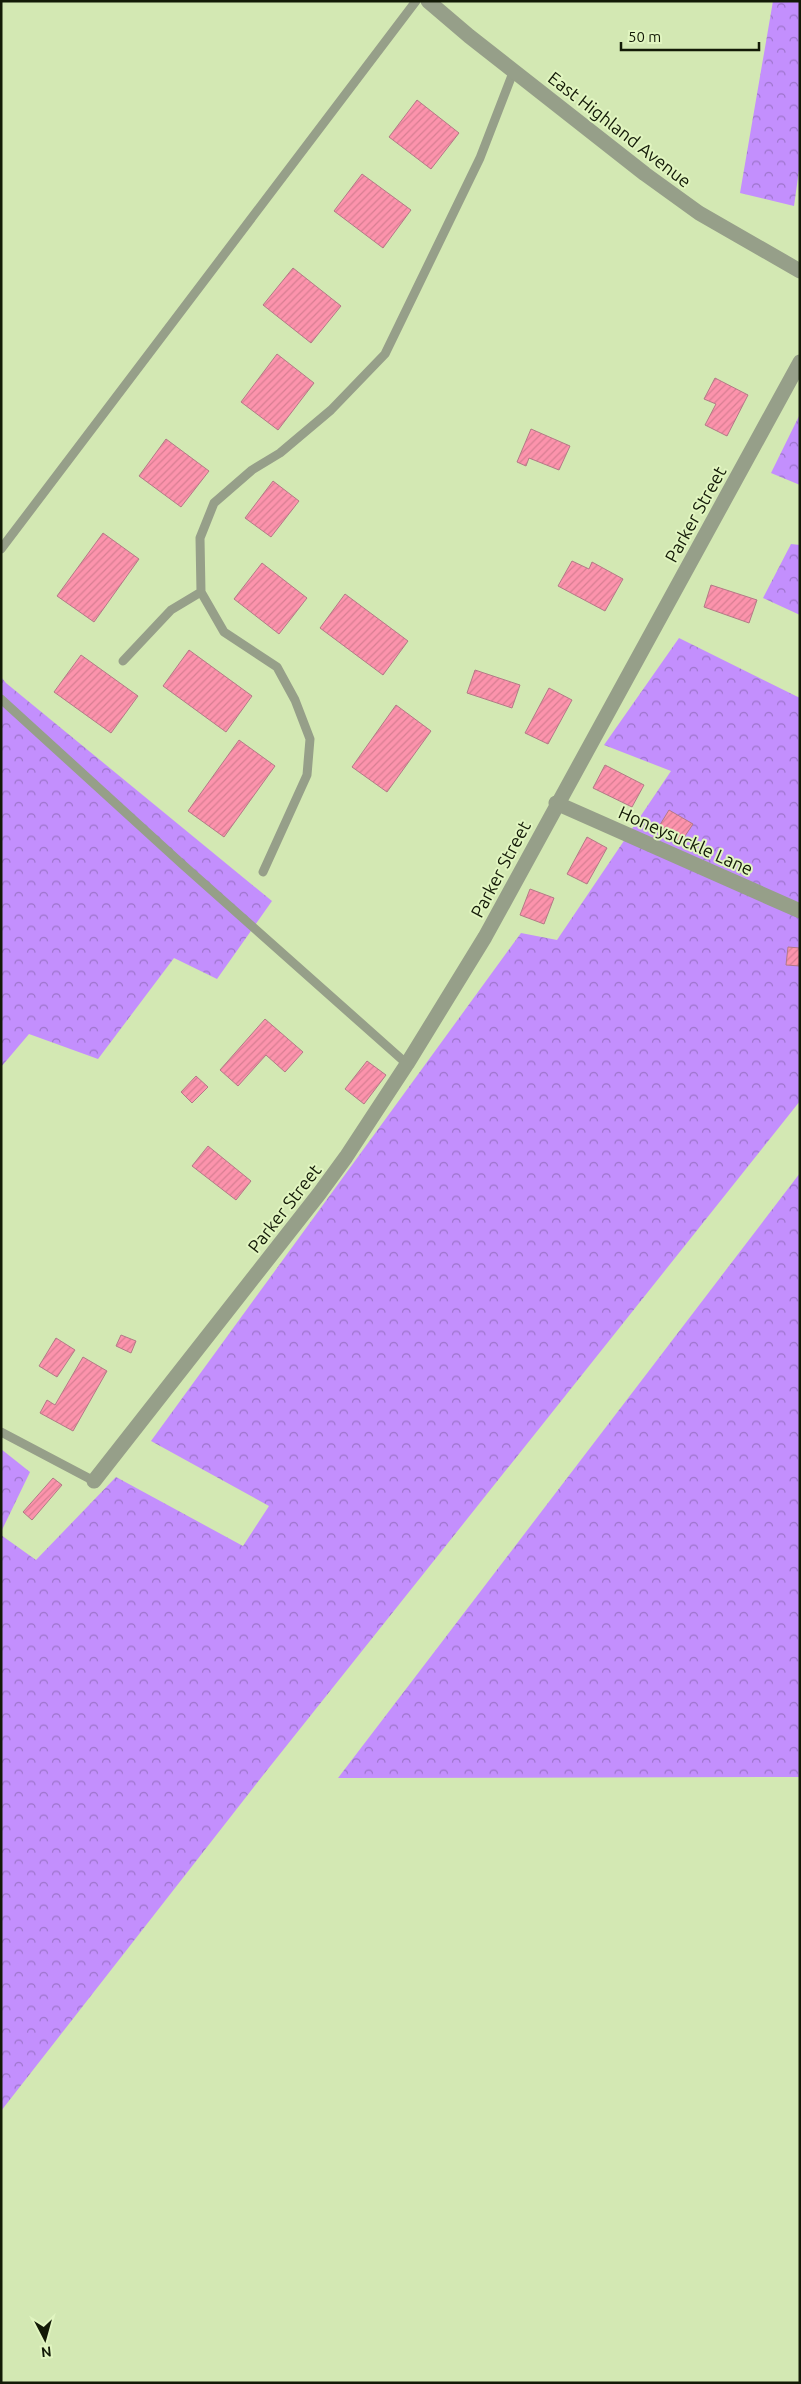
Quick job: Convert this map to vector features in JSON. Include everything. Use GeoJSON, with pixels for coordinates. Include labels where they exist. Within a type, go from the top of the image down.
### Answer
{"type":"FeatureCollection","features":[{"type":"Feature","properties":{"kind":"street","name":"East Highland Avenue"},"geometry":{"type":"LineString","coordinates":[[428,1],[645,174],[699,213],[800,271]]}},
{"type":"Feature","properties":{"kind":"street","name":"Parker Street"},"geometry":{"type":"LineString","coordinates":[[94,1481],[319,1194],[346,1157],[407,1064],[484,937],[800,362]]}},
{"type":"Feature","properties":{"kind":"street","name":"Honeysuckle Lane"},"geometry":{"type":"LineString","coordinates":[[556,803],[800,911]]}},
{"type":"Feature","properties":{"kind":"lane"},"geometry":{"type":"LineString","coordinates":[[1,549],[416,1]]}},
{"type":"Feature","properties":{"kind":"lane"},"geometry":{"type":"LineString","coordinates":[[263,872],[307,775],[310,739],[295,700],[277,667],[224,632],[201,592],[200,538],[214,504],[252,470],[280,453],[331,410],[385,354],[480,158],[514,70]]}},
{"type":"Feature","properties":{"kind":"lane"},"geometry":{"type":"LineString","coordinates":[[123,661],[171,610],[201,592]]}},
{"type":"Feature","properties":{"kind":"lane"},"geometry":{"type":"LineString","coordinates":[[1,699],[182,864],[407,1064]]}},
{"type":"Feature","properties":{"kind":"lane"},"geometry":{"type":"LineString","coordinates":[[1,1432],[94,1481]]}},
{"type":"Feature","properties":{"kind":"green space"},"geometry":{"type":"Polygon","coordinates":[[[773,1],[800,1],[800,163],[794,206],[740,193],[773,1]]]}},
{"type":"Feature","properties":{"kind":"green space"},"geometry":{"type":"Polygon","coordinates":[[[800,414],[800,485],[771,473],[800,414]]]}},
{"type":"Feature","properties":{"kind":"green space"},"geometry":{"type":"Polygon","coordinates":[[[791,544],[800,545],[800,615],[763,598],[791,544]]]}},
{"type":"Feature","properties":{"kind":"green space"},"geometry":{"type":"Polygon","coordinates":[[[679,638],[800,698],[800,1101],[264,1774],[1,2111],[1,1535],[36,1560],[116,1477],[243,1546],[269,1506],[151,1441],[521,933],[557,940],[671,771],[604,745],[679,638]]]}},
{"type":"Feature","properties":{"kind":"green space"},"geometry":{"type":"Polygon","coordinates":[[[1,677],[272,901],[217,979],[174,958],[98,1059],[29,1034],[1,1067],[1,677]]]}},
{"type":"Feature","properties":{"kind":"green space"},"geometry":{"type":"Polygon","coordinates":[[[800,1173],[800,1777],[338,1778],[800,1173]]]}},
{"type":"Feature","properties":{"kind":"green space"},"geometry":{"type":"Polygon","coordinates":[[[1,1449],[30,1472],[1,1532],[1,1449]]]}},
{"type":"Feature","properties":{"kind":"building"},"geometry":{"type":"Polygon","coordinates":[[[417,100],[459,133],[431,169],[389,137],[417,100]]]}},
{"type":"Feature","properties":{"kind":"building"},"geometry":{"type":"Polygon","coordinates":[[[362,174],[411,210],[383,248],[334,211],[362,174]]]}},
{"type":"Feature","properties":{"kind":"building"},"geometry":{"type":"Polygon","coordinates":[[[293,268],[341,306],[311,343],[263,305],[293,268]]]}},
{"type":"Feature","properties":{"kind":"building"},"geometry":{"type":"Polygon","coordinates":[[[277,354],[314,383],[278,430],[241,402],[277,354]]]}},
{"type":"Feature","properties":{"kind":"building"},"geometry":{"type":"Polygon","coordinates":[[[715,378],[748,395],[727,436],[705,425],[716,404],[704,399],[715,378]]]}},
{"type":"Feature","properties":{"kind":"building"},"geometry":{"type":"Polygon","coordinates":[[[531,429],[570,446],[559,470],[529,458],[526,466],[517,462],[531,429]]]}},
{"type":"Feature","properties":{"kind":"building"},"geometry":{"type":"Polygon","coordinates":[[[166,439],[209,471],[181,507],[139,476],[166,439]]]}},
{"type":"Feature","properties":{"kind":"building"},"geometry":{"type":"Polygon","coordinates":[[[273,481],[299,501],[271,537],[245,518],[273,481]]]}},
{"type":"Feature","properties":{"kind":"building"},"geometry":{"type":"Polygon","coordinates":[[[103,533],[139,559],[94,622],[57,596],[103,533]]]}},
{"type":"Feature","properties":{"kind":"building"},"geometry":{"type":"Polygon","coordinates":[[[572,561],[589,569],[592,562],[623,579],[605,611],[558,586],[572,561]]]}},
{"type":"Feature","properties":{"kind":"building"},"geometry":{"type":"Polygon","coordinates":[[[262,563],[307,598],[279,634],[234,599],[262,563]]]}},
{"type":"Feature","properties":{"kind":"building"},"geometry":{"type":"Polygon","coordinates":[[[711,585],[757,600],[749,623],[704,607],[711,585]]]}},
{"type":"Feature","properties":{"kind":"building"},"geometry":{"type":"Polygon","coordinates":[[[345,594],[408,641],[383,675],[320,628],[345,594]]]}},
{"type":"Feature","properties":{"kind":"building"},"geometry":{"type":"Polygon","coordinates":[[[189,650],[252,696],[226,732],[163,686],[189,650]]]}},
{"type":"Feature","properties":{"kind":"building"},"geometry":{"type":"Polygon","coordinates":[[[81,655],[138,696],[111,733],[54,692],[81,655]]]}},
{"type":"Feature","properties":{"kind":"building"},"geometry":{"type":"Polygon","coordinates":[[[475,670],[520,685],[512,708],[467,693],[475,670]]]}},
{"type":"Feature","properties":{"kind":"building"},"geometry":{"type":"Polygon","coordinates":[[[549,688],[572,700],[548,744],[525,733],[549,688]]]}},
{"type":"Feature","properties":{"kind":"building"},"geometry":{"type":"Polygon","coordinates":[[[396,705],[431,731],[387,792],[352,767],[396,705]]]}},
{"type":"Feature","properties":{"kind":"building"},"geometry":{"type":"Polygon","coordinates":[[[239,740],[275,766],[224,837],[188,811],[239,740]]]}},
{"type":"Feature","properties":{"kind":"building"},"geometry":{"type":"Polygon","coordinates":[[[605,765],[644,785],[632,807],[593,788],[605,765]]]}},
{"type":"Feature","properties":{"kind":"building"},"geometry":{"type":"Polygon","coordinates":[[[669,810],[693,824],[681,842],[658,828],[669,810]]]}},
{"type":"Feature","properties":{"kind":"building"},"geometry":{"type":"Polygon","coordinates":[[[587,837],[607,848],[587,884],[567,874],[587,837]]]}},
{"type":"Feature","properties":{"kind":"building"},"geometry":{"type":"Polygon","coordinates":[[[530,889],[554,898],[544,924],[520,915],[530,889]]]}},
{"type":"Feature","properties":{"kind":"building"},"geometry":{"type":"Polygon","coordinates":[[[788,947],[800,948],[800,966],[786,965],[788,947]]]}},
{"type":"Feature","properties":{"kind":"building"},"geometry":{"type":"Polygon","coordinates":[[[265,1019],[303,1052],[285,1072],[266,1055],[238,1086],[220,1070],[265,1019]]]}},
{"type":"Feature","properties":{"kind":"building"},"geometry":{"type":"Polygon","coordinates":[[[367,1061],[386,1075],[364,1104],[345,1089],[367,1061]]]}},
{"type":"Feature","properties":{"kind":"building"},"geometry":{"type":"Polygon","coordinates":[[[196,1076],[208,1087],[192,1103],[181,1092],[196,1076]]]}},
{"type":"Feature","properties":{"kind":"building"},"geometry":{"type":"Polygon","coordinates":[[[208,1146],[251,1181],[236,1200],[192,1166],[208,1146]]]}},
{"type":"Feature","properties":{"kind":"building"},"geometry":{"type":"Polygon","coordinates":[[[121,1335],[136,1341],[131,1353],[116,1346],[121,1335]]]}},
{"type":"Feature","properties":{"kind":"building"},"geometry":{"type":"Polygon","coordinates":[[[56,1338],[75,1350],[57,1377],[39,1366],[56,1338]]]}},
{"type":"Feature","properties":{"kind":"building"},"geometry":{"type":"Polygon","coordinates":[[[83,1357],[107,1371],[73,1431],[40,1413],[47,1400],[55,1405],[83,1357]]]}},
{"type":"Feature","properties":{"kind":"building"},"geometry":{"type":"Polygon","coordinates":[[[53,1478],[62,1485],[32,1520],[23,1512],[53,1478]]]}}]}
